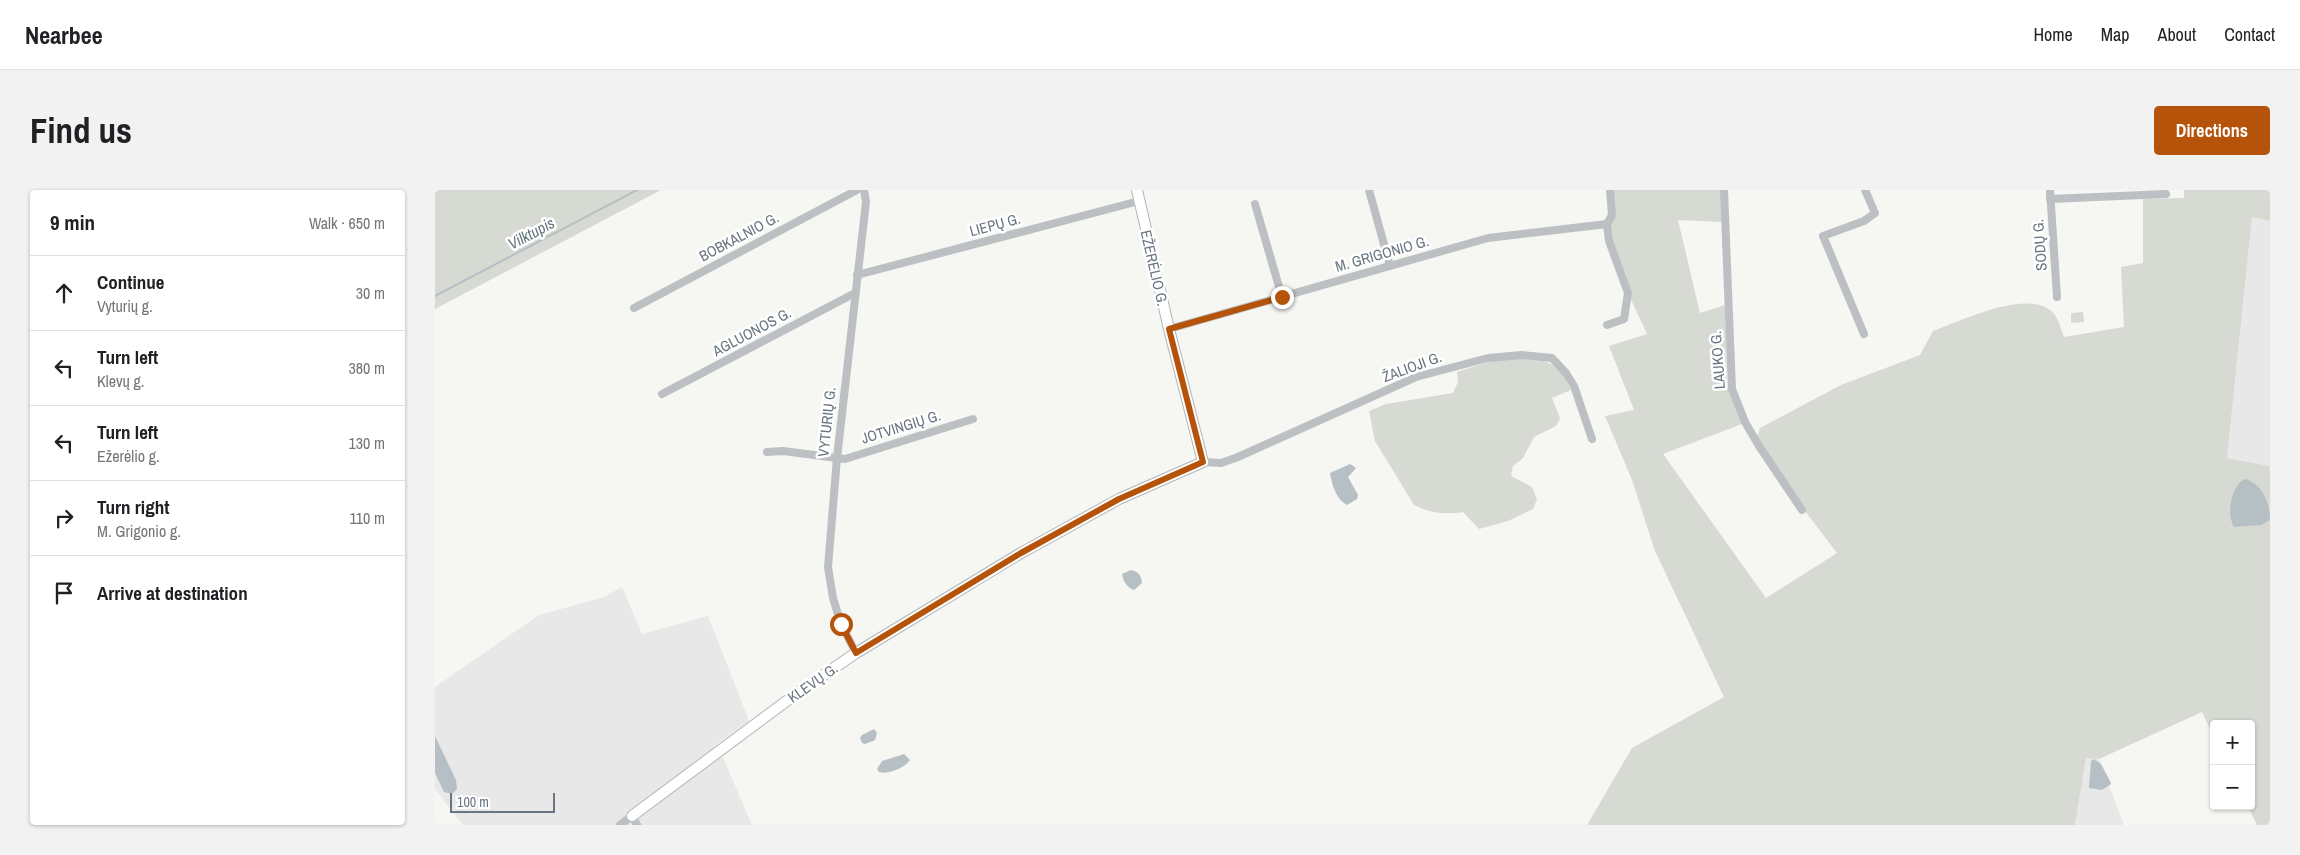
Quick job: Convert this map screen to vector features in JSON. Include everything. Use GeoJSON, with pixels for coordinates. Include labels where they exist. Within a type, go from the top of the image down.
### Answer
{"type":"FeatureCollection","features":[{"type":"Feature","properties":{"kind":"main road","name":"EŽERĖLIO G."},"geometry":{"type":"LineString","coordinates":[[1137,190],[1169,329],[1203,462]]}},
{"type":"Feature","properties":{"kind":"main road","name":"KLEVŲ G."},"geometry":{"type":"LineString","coordinates":[[634,821],[800,691],[856,653],[1021,553],[1119,499],[1203,462]]}},
{"type":"Feature","properties":{"kind":"street","name":"BOBKALNIO G."},"geometry":{"type":"LineString","coordinates":[[634,308],[857,190]]}},
{"type":"Feature","properties":{"kind":"street","name":"VYTURIŲ G."},"geometry":{"type":"LineString","coordinates":[[856,653],[841,624],[833,598],[828,567],[837,458],[866,202],[865,190]]}},
{"type":"Feature","properties":{"kind":"street"},"geometry":{"type":"LineString","coordinates":[[1369,190],[1390,266]]}},
{"type":"Feature","properties":{"kind":"street"},"geometry":{"type":"LineString","coordinates":[[1607,326],[1624,319],[1628,293],[1609,241],[1607,224],[1612,215],[1610,190]]}},
{"type":"Feature","properties":{"kind":"street","name":"LAUKO G."},"geometry":{"type":"LineString","coordinates":[[1723,190],[1732,389],[1745,422],[1802,510]]}},
{"type":"Feature","properties":{"kind":"street"},"geometry":{"type":"LineString","coordinates":[[1864,334],[1823,236],[1864,220],[1875,213],[1865,190]]}},
{"type":"Feature","properties":{"kind":"street"},"geometry":{"type":"LineString","coordinates":[[2050,194],[2166,194]]}},
{"type":"Feature","properties":{"kind":"street","name":"SODŲ G."},"geometry":{"type":"LineString","coordinates":[[2050,194],[2057,297]]}},
{"type":"Feature","properties":{"kind":"street","name":"LIEPŲ G."},"geometry":{"type":"LineString","coordinates":[[857,275],[1139,201]]}},
{"type":"Feature","properties":{"kind":"street"},"geometry":{"type":"LineString","coordinates":[[1255,204],[1282,297]]}},
{"type":"Feature","properties":{"kind":"street","name":"M. GRIGONIO G."},"geometry":{"type":"LineString","coordinates":[[1169,329],[1488,238],[1607,224]]}},
{"type":"Feature","properties":{"kind":"street","name":"AGLUONOS G."},"geometry":{"type":"LineString","coordinates":[[662,394],[855,293]]}},
{"type":"Feature","properties":{"kind":"street","name":"ŽALIOJI G."},"geometry":{"type":"LineString","coordinates":[[1203,462],[1221,464],[1430,372],[1488,358],[1522,355],[1552,358],[1566,373],[1574,386],[1592,439]]}},
{"type":"Feature","properties":{"kind":"street","name":"JOTVINGIŲ G."},"geometry":{"type":"LineString","coordinates":[[767,452],[783,451],[845,459],[973,419]]}},
{"type":"Feature","properties":{"kind":"street","name":"KLEVŲ G."},"geometry":{"type":"LineString","coordinates":[[621,825],[634,821]]}},
{"type":"Feature","properties":{"kind":"shaded area"},"geometry":{"type":"Polygon","coordinates":[[[435,190],[661,190],[435,309],[435,190]]]}},
{"type":"Feature","properties":{"kind":"shaded area"},"geometry":{"type":"Polygon","coordinates":[[[1610,190],[1721,190],[1722,222],[1678,220],[1700,313],[1725,305],[1727,381],[1742,424],[1663,454],[1766,598],[1837,553],[1802,507],[1756,440],[1760,428],[1841,385],[1920,355],[1933,331],[1992,309],[2025,303],[2039,305],[2053,312],[2064,337],[2124,327],[2121,267],[2143,263],[2143,199],[2184,198],[2184,190],[2270,190],[2270,221],[2252,217],[2227,458],[2270,466],[2270,825],[2257,825],[2250,810],[2255,810],[2255,720],[2210,720],[2210,729],[2202,712],[2099,759],[2086,758],[2075,825],[1587,825],[1632,748],[1724,697],[1655,551],[1632,480],[1605,416],[1634,410],[1609,346],[1647,334],[1628,293],[1609,241],[1612,215],[1610,190]]]}},
{"type":"Feature","properties":{"kind":"shaded area"},"geometry":{"type":"Polygon","coordinates":[[[2252,217],[2270,221],[2270,466],[2227,458],[2252,217]]]}},
{"type":"Feature","properties":{"kind":"shaded area"},"geometry":{"type":"Polygon","coordinates":[[[2083,312],[2084,322],[2071,323],[2071,313],[2083,312]]]}},
{"type":"Feature","properties":{"kind":"shaded area"},"geometry":{"type":"Polygon","coordinates":[[[1525,358],[1542,361],[1554,366],[1563,375],[1571,390],[1552,398],[1560,418],[1556,426],[1534,437],[1523,458],[1513,466],[1511,476],[1532,487],[1537,499],[1533,509],[1508,521],[1479,529],[1463,512],[1438,513],[1414,505],[1375,441],[1369,411],[1386,404],[1453,393],[1458,382],[1457,372],[1498,359],[1525,358]]]}},
{"type":"Feature","properties":{"kind":"shaded area"},"geometry":{"type":"Polygon","coordinates":[[[1350,464],[1356,468],[1348,477],[1358,495],[1357,499],[1347,505],[1337,495],[1330,473],[1350,464]]]}},
{"type":"Feature","properties":{"kind":"shaded area"},"geometry":{"type":"Polygon","coordinates":[[[2245,479],[2257,485],[2261,490],[2267,501],[2270,520],[2261,525],[2234,527],[2230,515],[2231,500],[2236,487],[2245,479]]]}},
{"type":"Feature","properties":{"kind":"shaded area"},"geometry":{"type":"Polygon","coordinates":[[[1131,570],[1139,574],[1142,583],[1134,590],[1126,584],[1122,574],[1131,570]]]}},
{"type":"Feature","properties":{"kind":"shaded area"},"geometry":{"type":"Polygon","coordinates":[[[622,587],[642,634],[708,616],[749,721],[714,746],[725,762],[752,825],[463,825],[435,789],[435,687],[539,615],[604,597],[622,587]]]}},
{"type":"Feature","properties":{"kind":"shaded area"},"geometry":{"type":"Polygon","coordinates":[[[874,729],[877,733],[875,740],[865,744],[862,743],[860,738],[862,735],[874,729]]]}},
{"type":"Feature","properties":{"kind":"shaded area"},"geometry":{"type":"Polygon","coordinates":[[[435,736],[456,780],[457,789],[452,794],[444,792],[435,773],[435,736]]]}},
{"type":"Feature","properties":{"kind":"shaded area"},"geometry":{"type":"Polygon","coordinates":[[[904,754],[910,760],[900,768],[887,773],[879,772],[877,769],[882,761],[904,754]]]}},
{"type":"Feature","properties":{"kind":"shaded area"},"geometry":{"type":"Polygon","coordinates":[[[2086,758],[2099,759],[2124,825],[2075,825],[2086,758]]]}},
{"type":"Feature","properties":{"kind":"shaded area"},"geometry":{"type":"Polygon","coordinates":[[[2094,759],[2101,764],[2111,784],[2102,790],[2089,788],[2091,761],[2094,759]]]}},
{"type":"Feature","properties":{"kind":"waterway","name":"Vilktupis"},"geometry":{"type":"LineString","coordinates":[[435,296],[637,190]]}},
{"type":"Feature","properties":{"kind":"route"},"geometry":{"type":"LineString","coordinates":[[841,624],[850,645],[856,653],[1021,553],[1119,499],[1203,462],[1169,329],[1282,297]]}}]}
